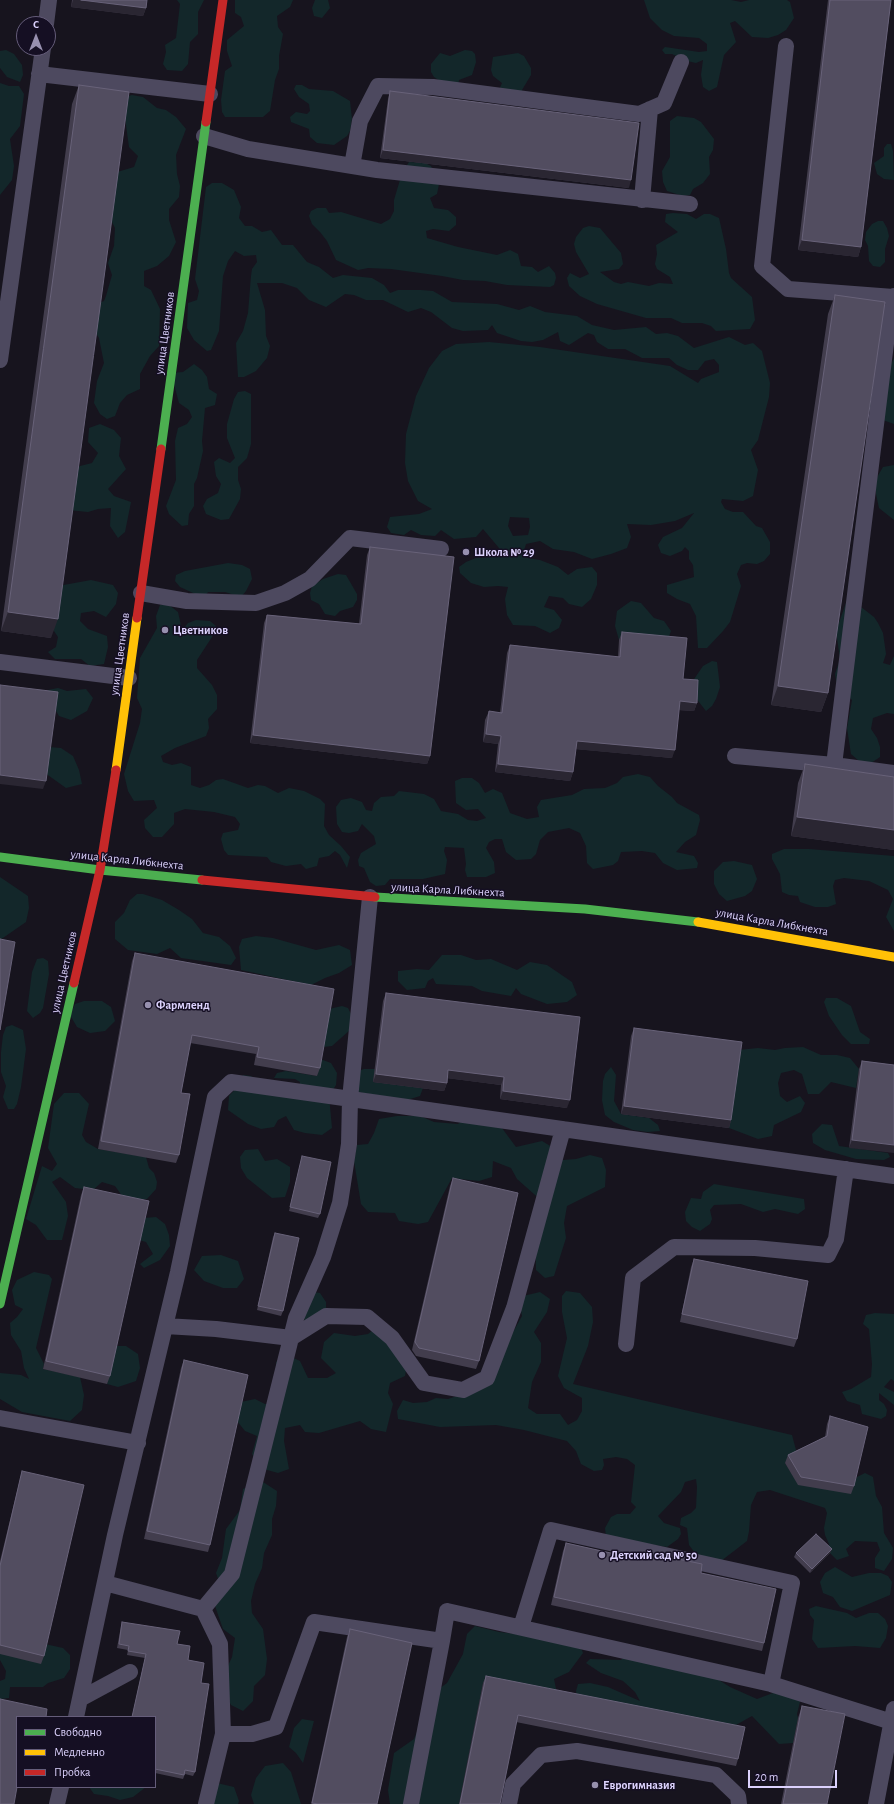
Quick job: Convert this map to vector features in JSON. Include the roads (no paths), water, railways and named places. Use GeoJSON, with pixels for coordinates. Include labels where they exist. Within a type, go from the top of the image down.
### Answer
{"type":"FeatureCollection","features":[{"type":"Feature","properties":{"kind":"street","name":"улица Цветников"},"geometry":{"type":"LineString","coordinates":[[0,1304],[100,870],[111,808],[223,0]]}},
{"type":"Feature","properties":{"kind":"street","name":"улица Карла Либкнехта"},"geometry":{"type":"LineString","coordinates":[[0,857],[100,870],[370,897],[585,909],[715,924],[894,957]]}},
{"type":"Feature","properties":{"kind":"lane"},"geometry":{"type":"LineString","coordinates":[[47,16],[50,0]]}},
{"type":"Feature","properties":{"kind":"lane"},"geometry":{"type":"LineString","coordinates":[[786,46],[762,266],[788,289],[894,297],[890,311],[834,765]]}},
{"type":"Feature","properties":{"kind":"lane"},"geometry":{"type":"LineString","coordinates":[[0,360],[42,56]]}},
{"type":"Feature","properties":{"kind":"lane"},"geometry":{"type":"LineString","coordinates":[[352,166],[360,120],[378,86],[439,88],[640,114],[664,103],[681,62]]}},
{"type":"Feature","properties":{"kind":"lane"},"geometry":{"type":"LineString","coordinates":[[39,74],[210,94]]}},
{"type":"Feature","properties":{"kind":"lane"},"geometry":{"type":"LineString","coordinates":[[642,200],[650,109]]}},
{"type":"Feature","properties":{"kind":"lane"},"geometry":{"type":"LineString","coordinates":[[204,136],[248,149],[352,166],[642,200],[690,204]]}},
{"type":"Feature","properties":{"kind":"lane"},"geometry":{"type":"LineString","coordinates":[[141,593],[198,602],[256,603],[285,593],[310,579],[350,538],[441,549]]}},
{"type":"Feature","properties":{"kind":"lane"},"geometry":{"type":"LineString","coordinates":[[0,662],[129,678]]}},
{"type":"Feature","properties":{"kind":"lane"},"geometry":{"type":"LineString","coordinates":[[735,756],[834,765],[894,773]]}},
{"type":"Feature","properties":{"kind":"lane"},"geometry":{"type":"LineString","coordinates":[[203,1609],[232,1574],[296,1318],[323,1257],[340,1203],[349,1144],[350,1099],[370,897]]}},
{"type":"Feature","properties":{"kind":"lane"},"geometry":{"type":"LineString","coordinates":[[76,1716],[105,1583],[165,1326],[215,1097],[231,1082],[894,1176]]}},
{"type":"Feature","properties":{"kind":"lane"},"geometry":{"type":"LineString","coordinates":[[165,1326],[216,1329],[291,1338],[326,1316],[367,1317],[392,1338],[424,1383],[463,1390],[487,1378],[514,1308],[563,1129]]}},
{"type":"Feature","properties":{"kind":"lane"},"geometry":{"type":"LineString","coordinates":[[626,1344],[633,1278],[674,1247],[755,1248],[828,1255],[836,1239],[846,1169]]}},
{"type":"Feature","properties":{"kind":"lane"},"geometry":{"type":"LineString","coordinates":[[0,1418],[138,1443]]}},
{"type":"Feature","properties":{"kind":"lane"},"geometry":{"type":"LineString","coordinates":[[521,1628],[551,1530],[792,1583],[770,1684]]}},
{"type":"Feature","properties":{"kind":"lane"},"geometry":{"type":"LineString","coordinates":[[105,1583],[203,1609],[220,1644],[223,1734],[206,1804]]}},
{"type":"Feature","properties":{"kind":"lane"},"geometry":{"type":"LineString","coordinates":[[411,1804],[447,1611],[770,1684],[893,1715],[876,1804]]}},
{"type":"Feature","properties":{"kind":"lane"},"geometry":{"type":"LineString","coordinates":[[223,1734],[252,1734],[276,1727],[314,1622],[442,1641]]}},
{"type":"Feature","properties":{"kind":"lane"},"geometry":{"type":"LineString","coordinates":[[80,1698],[130,1672]]}},
{"type":"Feature","properties":{"kind":"lane"},"geometry":{"type":"LineString","coordinates":[[509,1804],[513,1784],[541,1755],[577,1751],[716,1775],[738,1796],[739,1804]]}},
{"type":"Feature","properties":{"kind":"lane"},"geometry":{"type":"LineString","coordinates":[[57,1804],[61,1788]]}},
{"type":"Feature","properties":{"kind":"place","name":"Школа № 29"},"geometry":{"type":"Point","coordinates":[466,552]}},
{"type":"Feature","properties":{"kind":"place","name":"Цветников"},"geometry":{"type":"Point","coordinates":[165,630]}},
{"type":"Feature","properties":{"kind":"place","name":"Фармленд"},"geometry":{"type":"Point","coordinates":[148,1005]}},
{"type":"Feature","properties":{"kind":"place","name":"Детский сад № 50"},"geometry":{"type":"Point","coordinates":[602,1555]}},
{"type":"Feature","properties":{"kind":"place","name":"Еврогимназия"},"geometry":{"type":"Point","coordinates":[595,1785]}}]}
